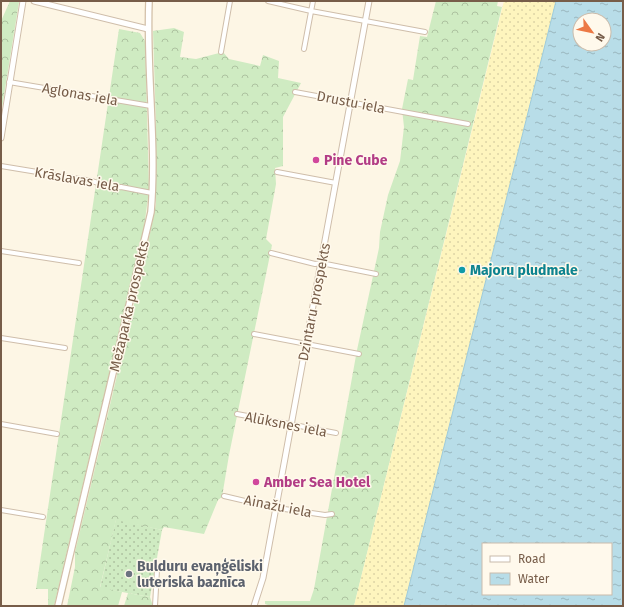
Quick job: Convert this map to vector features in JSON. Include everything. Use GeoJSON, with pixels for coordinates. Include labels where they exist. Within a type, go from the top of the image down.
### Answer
{"type":"FeatureCollection","features":[{"type":"Feature","properties":{"kind":"main road","name":"Mežaparka prospekts"},"geometry":{"type":"LineString","coordinates":[[58,606],[149,219],[152,193],[148,29],[149,1]]}},
{"type":"Feature","properties":{"kind":"street"},"geometry":{"type":"LineString","coordinates":[[1,138],[23,1]]}},
{"type":"Feature","properties":{"kind":"street"},"geometry":{"type":"LineString","coordinates":[[34,1],[148,29]]}},
{"type":"Feature","properties":{"kind":"street"},"geometry":{"type":"LineString","coordinates":[[221,52],[230,1]]}},
{"type":"Feature","properties":{"kind":"street"},"geometry":{"type":"LineString","coordinates":[[268,1],[366,22],[425,32]]}},
{"type":"Feature","properties":{"kind":"street"},"geometry":{"type":"LineString","coordinates":[[304,49],[313,1]]}},
{"type":"Feature","properties":{"kind":"street","name":"Dzintaru prospekts"},"geometry":{"type":"LineString","coordinates":[[255,604],[263,578],[369,1]]}},
{"type":"Feature","properties":{"kind":"street","name":"Aglonas iela"},"geometry":{"type":"LineString","coordinates":[[10,82],[151,106]]}},
{"type":"Feature","properties":{"kind":"street","name":"Drustu iela"},"geometry":{"type":"LineString","coordinates":[[295,92],[468,124]]}},
{"type":"Feature","properties":{"kind":"street","name":"Krāslavas iela"},"geometry":{"type":"LineString","coordinates":[[1,166],[92,182],[112,188],[121,187],[152,193]]}},
{"type":"Feature","properties":{"kind":"street"},"geometry":{"type":"LineString","coordinates":[[277,172],[336,183]]}},
{"type":"Feature","properties":{"kind":"street"},"geometry":{"type":"LineString","coordinates":[[1,251],[79,263]]}},
{"type":"Feature","properties":{"kind":"street"},"geometry":{"type":"LineString","coordinates":[[270,253],[315,264],[321,263],[376,274]]}},
{"type":"Feature","properties":{"kind":"street"},"geometry":{"type":"LineString","coordinates":[[254,334],[359,354]]}},
{"type":"Feature","properties":{"kind":"street"},"geometry":{"type":"LineString","coordinates":[[1,338],[65,348]]}},
{"type":"Feature","properties":{"kind":"street","name":"Alūksnes iela"},"geometry":{"type":"LineString","coordinates":[[237,414],[336,434]]}},
{"type":"Feature","properties":{"kind":"street"},"geometry":{"type":"LineString","coordinates":[[1,424],[57,434]]}},
{"type":"Feature","properties":{"kind":"street","name":"Ainažu iela"},"geometry":{"type":"LineString","coordinates":[[224,496],[276,507],[325,515],[332,514]]}},
{"type":"Feature","properties":{"kind":"street"},"geometry":{"type":"LineString","coordinates":[[1,510],[43,517]]}},
{"type":"Feature","properties":{"kind":"street"},"geometry":{"type":"LineString","coordinates":[[155,606],[157,570]]}},
{"type":"Feature","properties":{"kind":"green space"},"geometry":{"type":"Polygon","coordinates":[[[10,1],[19,2],[1,114],[1,21],[10,1]]]}},
{"type":"Feature","properties":{"kind":"green space"},"geometry":{"type":"Polygon","coordinates":[[[436,1],[498,1],[497,6],[502,7],[354,606],[271,606],[265,604],[265,601],[310,601],[314,589],[357,350],[379,248],[380,232],[388,195],[400,161],[404,127],[402,109],[408,79],[413,80],[420,36],[427,37],[436,1]]]}},
{"type":"Feature","properties":{"kind":"green space"},"geometry":{"type":"Polygon","coordinates":[[[174,28],[184,32],[180,57],[196,59],[223,52],[229,59],[260,66],[263,55],[279,61],[278,78],[301,83],[283,117],[283,166],[275,168],[276,184],[266,239],[272,245],[229,455],[222,497],[218,500],[204,534],[164,527],[162,530],[116,520],[100,587],[122,592],[118,606],[67,606],[75,567],[75,552],[144,262],[156,204],[156,125],[153,31],[174,28]]]}},
{"type":"Feature","properties":{"kind":"green space"},"geometry":{"type":"Polygon","coordinates":[[[119,29],[140,33],[145,41],[149,190],[144,228],[54,606],[48,606],[48,589],[36,589],[119,29]]]}},
{"type":"Feature","properties":{"kind":"green space"},"geometry":{"type":"Polygon","coordinates":[[[116,519],[162,530],[150,597],[100,588],[116,519]]]}},
{"type":"Feature","properties":{"kind":"green space"},"geometry":{"type":"Polygon","coordinates":[[[128,593],[150,597],[153,606],[124,606],[128,593]]]}},
{"type":"Feature","properties":{"kind":"sand","name":"Majoru pludmale"},"geometry":{"type":"Polygon","coordinates":[[[504,1],[556,1],[404,606],[354,606],[504,1]]]}},
{"type":"Feature","properties":{"kind":"water"},"geometry":{"type":"Polygon","coordinates":[[[556,1],[623,1],[623,606],[404,606],[556,1]]]}},
{"type":"Feature","properties":{"kind":"place","name":"Pine Cube"},"geometry":{"type":"Point","coordinates":[316,160]}},
{"type":"Feature","properties":{"kind":"place","name":"Majoru pludmale"},"geometry":{"type":"Point","coordinates":[462,270]}},
{"type":"Feature","properties":{"kind":"place","name":"Amber Sea Hotel"},"geometry":{"type":"Point","coordinates":[256,482]}},
{"type":"Feature","properties":{"kind":"place","name":"Bulduru evaņģēliski luteriskā baznīca"},"geometry":{"type":"Point","coordinates":[129,574]}}]}
